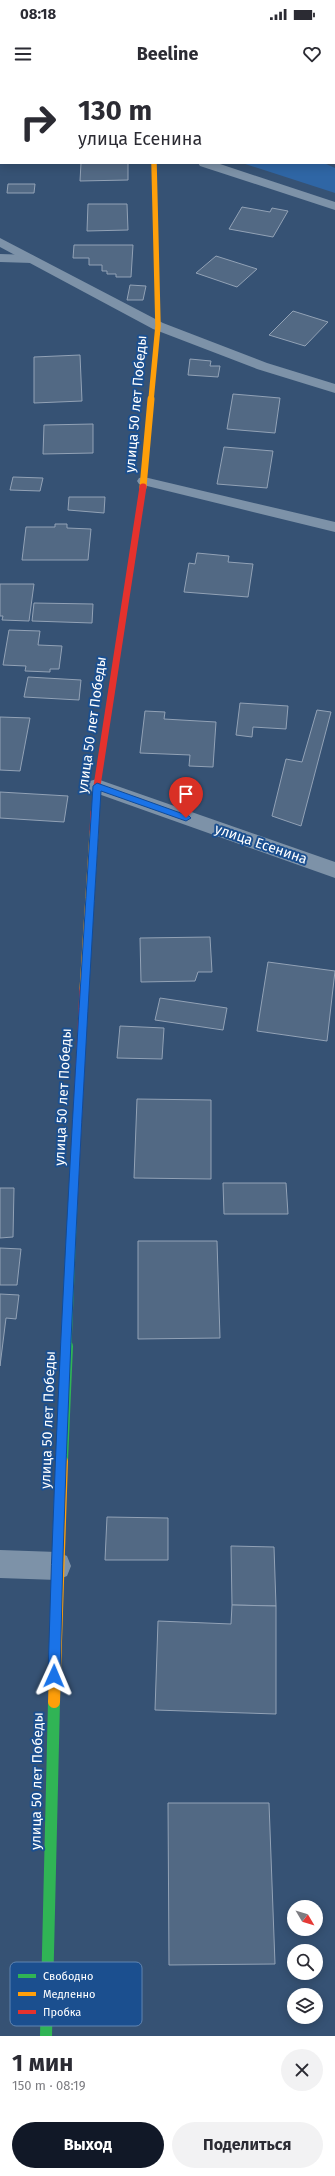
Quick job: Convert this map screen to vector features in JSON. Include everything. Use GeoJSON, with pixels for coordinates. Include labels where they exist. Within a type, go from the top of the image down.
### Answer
{"type":"FeatureCollection","features":[{"type":"Feature","properties":{"kind":"street","name":"улица 50 лет Победы"},"geometry":{"type":"LineString","coordinates":[[48,1962],[57,1566],[76,1125],[97,786],[144,481],[158,326],[154,164]]}},
{"type":"Feature","properties":{"kind":"street"},"geometry":{"type":"LineString","coordinates":[[207,164],[335,206]]}},
{"type":"Feature","properties":{"kind":"street"},"geometry":{"type":"LineString","coordinates":[[0,242],[158,326],[234,356],[335,389]]}},
{"type":"Feature","properties":{"kind":"street","name":"улица Есенина"},"geometry":{"type":"LineString","coordinates":[[97,786],[335,870]]}},
{"type":"Feature","properties":{"kind":"street"},"geometry":{"type":"LineString","coordinates":[[0,1564],[57,1566]]}},
{"type":"Feature","properties":{"kind":"street","name":"улица 50 лет Победы"},"geometry":{"type":"LineString","coordinates":[[46,2026],[46,2036]]}},
{"type":"Feature","properties":{"kind":"lane"},"geometry":{"type":"LineString","coordinates":[[0,258],[32,259]]}},
{"type":"Feature","properties":{"kind":"lane"},"geometry":{"type":"LineString","coordinates":[[144,481],[335,527]]}},
{"type":"Feature","properties":{"kind":"shaded area"},"geometry":{"type":"Polygon","coordinates":[[[245,164],[326,164],[335,168],[335,193],[245,164]]]}},
{"type":"Feature","properties":{"kind":"building"},"geometry":{"type":"Polygon","coordinates":[[[81,164],[128,164],[128,180],[80,181],[81,164]]]}},
{"type":"Feature","properties":{"kind":"building"},"geometry":{"type":"Polygon","coordinates":[[[8,184],[35,184],[34,193],[7,193],[8,184]]]}},
{"type":"Feature","properties":{"kind":"building"},"geometry":{"type":"Polygon","coordinates":[[[88,204],[127,204],[128,230],[87,231],[88,204]]]}},
{"type":"Feature","properties":{"kind":"building"},"geometry":{"type":"Polygon","coordinates":[[[242,207],[270,212],[272,208],[288,211],[273,237],[229,229],[242,207]]]}},
{"type":"Feature","properties":{"kind":"building"},"geometry":{"type":"Polygon","coordinates":[[[74,245],[133,245],[131,277],[116,277],[116,274],[107,274],[107,271],[102,271],[102,265],[89,265],[89,258],[73,258],[74,245]]]}},
{"type":"Feature","properties":{"kind":"building"},"geometry":{"type":"Polygon","coordinates":[[[216,256],[257,269],[237,287],[196,273],[216,256]]]}},
{"type":"Feature","properties":{"kind":"building"},"geometry":{"type":"Polygon","coordinates":[[[130,285],[146,286],[143,300],[127,300],[130,285]]]}},
{"type":"Feature","properties":{"kind":"building"},"geometry":{"type":"Polygon","coordinates":[[[293,311],[328,322],[305,346],[269,335],[293,311]]]}},
{"type":"Feature","properties":{"kind":"building"},"geometry":{"type":"Polygon","coordinates":[[[80,355],[82,401],[34,403],[34,357],[80,355]]]}},
{"type":"Feature","properties":{"kind":"building"},"geometry":{"type":"Polygon","coordinates":[[[190,359],[211,361],[210,366],[220,366],[218,377],[188,375],[190,359]]]}},
{"type":"Feature","properties":{"kind":"building"},"geometry":{"type":"Polygon","coordinates":[[[233,394],[280,398],[275,433],[227,429],[233,394]]]}},
{"type":"Feature","properties":{"kind":"building"},"geometry":{"type":"Polygon","coordinates":[[[93,424],[93,453],[43,454],[44,425],[93,424]]]}},
{"type":"Feature","properties":{"kind":"building"},"geometry":{"type":"Polygon","coordinates":[[[224,447],[273,451],[267,488],[217,484],[224,447]]]}},
{"type":"Feature","properties":{"kind":"building"},"geometry":{"type":"Polygon","coordinates":[[[13,477],[43,478],[40,491],[10,490],[13,477]]]}},
{"type":"Feature","properties":{"kind":"building"},"geometry":{"type":"Polygon","coordinates":[[[69,497],[105,497],[104,513],[68,510],[69,497]]]}},
{"type":"Feature","properties":{"kind":"building"},"geometry":{"type":"Polygon","coordinates":[[[55,524],[67,524],[67,528],[91,529],[88,560],[22,560],[26,527],[55,527],[55,524]]]}},
{"type":"Feature","properties":{"kind":"building"},"geometry":{"type":"Polygon","coordinates":[[[197,553],[229,556],[228,562],[253,564],[248,597],[184,592],[189,563],[195,564],[197,553]]]}},
{"type":"Feature","properties":{"kind":"building"},"geometry":{"type":"Polygon","coordinates":[[[0,584],[34,584],[29,621],[2,620],[3,616],[0,616],[0,584]]]}},
{"type":"Feature","properties":{"kind":"building"},"geometry":{"type":"Polygon","coordinates":[[[34,603],[93,604],[92,623],[32,621],[34,603]]]}},
{"type":"Feature","properties":{"kind":"building"},"geometry":{"type":"Polygon","coordinates":[[[9,630],[40,631],[38,645],[62,646],[59,669],[50,669],[50,672],[25,671],[26,666],[3,665],[9,630]]]}},
{"type":"Feature","properties":{"kind":"building"},"geometry":{"type":"Polygon","coordinates":[[[28,677],[81,680],[79,700],[24,697],[28,677]]]}},
{"type":"Feature","properties":{"kind":"building"},"geometry":{"type":"Polygon","coordinates":[[[240,703],[288,706],[286,729],[253,727],[252,737],[236,735],[240,703]]]}},
{"type":"Feature","properties":{"kind":"building"},"geometry":{"type":"Polygon","coordinates":[[[317,710],[331,712],[301,826],[272,816],[286,759],[302,762],[317,710]]]}},
{"type":"Feature","properties":{"kind":"building"},"geometry":{"type":"Polygon","coordinates":[[[145,711],[165,712],[164,719],[216,722],[213,767],[189,766],[190,755],[140,753],[145,711]]]}},
{"type":"Feature","properties":{"kind":"building"},"geometry":{"type":"Polygon","coordinates":[[[0,717],[30,718],[20,771],[0,770],[0,717]]]}},
{"type":"Feature","properties":{"kind":"building"},"geometry":{"type":"Polygon","coordinates":[[[0,792],[68,796],[64,822],[0,818],[0,792]]]}},
{"type":"Feature","properties":{"kind":"building"},"geometry":{"type":"Polygon","coordinates":[[[210,937],[212,972],[198,972],[195,981],[141,982],[140,938],[210,937]]]}},
{"type":"Feature","properties":{"kind":"building"},"geometry":{"type":"Polygon","coordinates":[[[268,962],[335,971],[327,1041],[257,1031],[268,962]]]}},
{"type":"Feature","properties":{"kind":"building"},"geometry":{"type":"Polygon","coordinates":[[[160,998],[227,1008],[223,1030],[155,1020],[160,998]]]}},
{"type":"Feature","properties":{"kind":"building"},"geometry":{"type":"Polygon","coordinates":[[[120,1026],[164,1028],[162,1059],[117,1058],[120,1026]]]}},
{"type":"Feature","properties":{"kind":"building"},"geometry":{"type":"Polygon","coordinates":[[[137,1099],[211,1100],[211,1179],[134,1178],[137,1099]]]}},
{"type":"Feature","properties":{"kind":"building"},"geometry":{"type":"Polygon","coordinates":[[[223,1183],[286,1183],[288,1214],[224,1214],[223,1183]]]}},
{"type":"Feature","properties":{"kind":"building"},"geometry":{"type":"Polygon","coordinates":[[[0,1188],[14,1188],[13,1237],[0,1238],[0,1188]]]}},
{"type":"Feature","properties":{"kind":"building"},"geometry":{"type":"Polygon","coordinates":[[[138,1241],[217,1241],[220,1338],[138,1339],[138,1241]]]}},
{"type":"Feature","properties":{"kind":"building"},"geometry":{"type":"Polygon","coordinates":[[[0,1248],[21,1249],[17,1285],[0,1285],[0,1248]]]}},
{"type":"Feature","properties":{"kind":"building"},"geometry":{"type":"Polygon","coordinates":[[[0,1294],[19,1295],[16,1319],[6,1318],[0,1366],[0,1294]]]}},
{"type":"Feature","properties":{"kind":"building"},"geometry":{"type":"Polygon","coordinates":[[[107,1517],[168,1518],[168,1560],[105,1560],[107,1517]]]}},
{"type":"Feature","properties":{"kind":"building"},"geometry":{"type":"Polygon","coordinates":[[[231,1546],[274,1547],[276,1606],[232,1605],[231,1546]]]}},
{"type":"Feature","properties":{"kind":"building"},"geometry":{"type":"Polygon","coordinates":[[[232,1605],[276,1606],[276,1714],[155,1710],[158,1621],[231,1624],[232,1605]]]}},
{"type":"Feature","properties":{"kind":"building"},"geometry":{"type":"Polygon","coordinates":[[[168,1803],[269,1803],[275,1964],[169,1965],[168,1803]]]}},
{"type":"Feature","properties":{"kind":"traffic: fast"},"geometry":{"type":"LineString","coordinates":[[62,1461],[73,1203]]}},
{"type":"Feature","properties":{"kind":"traffic: fast"},"geometry":{"type":"LineString","coordinates":[[48,1962],[54,1702]]}},
{"type":"Feature","properties":{"kind":"traffic: fast"},"geometry":{"type":"LineString","coordinates":[[46,2026],[46,2036]]}},
{"type":"Feature","properties":{"kind":"traffic: slow"},"geometry":{"type":"LineString","coordinates":[[143,487],[158,326],[154,164]]}},
{"type":"Feature","properties":{"kind":"traffic: slow"},"geometry":{"type":"LineString","coordinates":[[84,989],[94,832]]}},
{"type":"Feature","properties":{"kind":"traffic: slow"},"geometry":{"type":"LineString","coordinates":[[54,1702],[62,1461]]}},
{"type":"Feature","properties":{"kind":"traffic: jam"},"geometry":{"type":"LineString","coordinates":[[94,832],[97,786],[143,487]]}},
{"type":"Feature","properties":{"kind":"traffic: jam"},"geometry":{"type":"LineString","coordinates":[[73,1203],[84,989]]}},
{"type":"Feature","properties":{"kind":"route"},"geometry":{"type":"LineString","coordinates":[[54,1676],[57,1566],[76,1125],[97,786],[186,818]]}}]}
